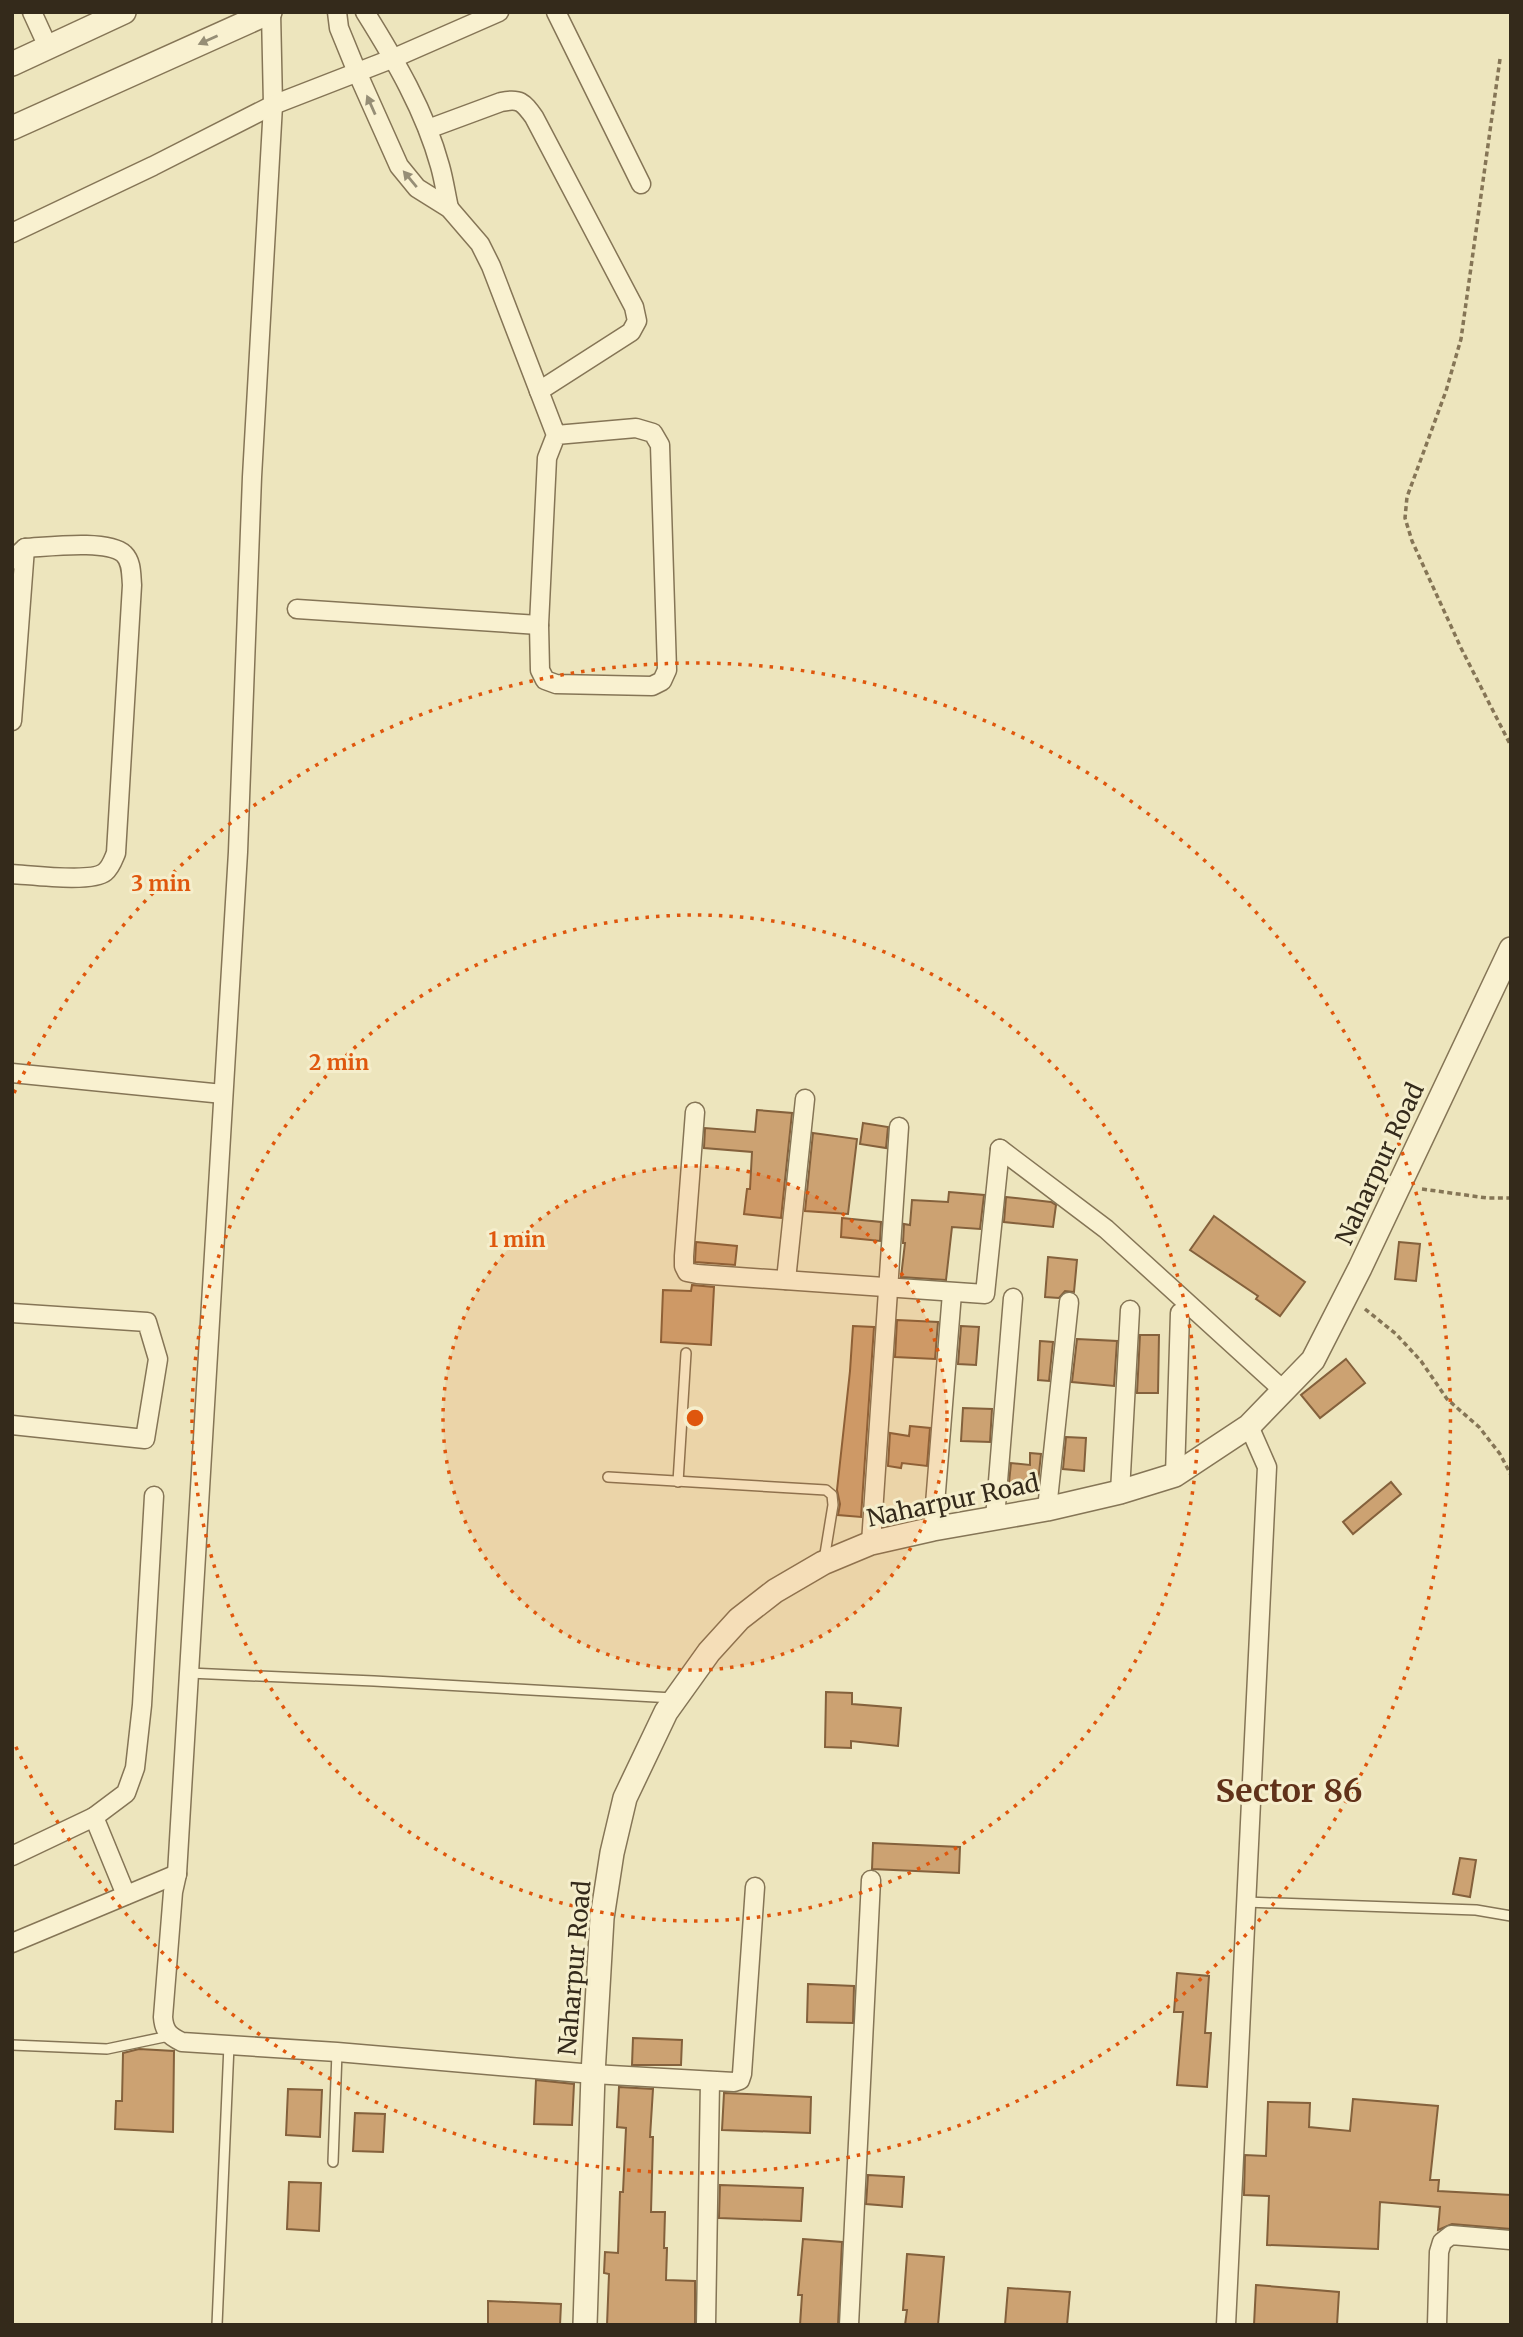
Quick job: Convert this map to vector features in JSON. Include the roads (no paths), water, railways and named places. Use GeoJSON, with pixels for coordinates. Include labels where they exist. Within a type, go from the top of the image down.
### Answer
{"type":"FeatureCollection","features":[{"type":"Feature","properties":{"kind":"street"},"geometry":{"type":"LineString","coordinates":[[32,12],[48,47]]}},
{"type":"Feature","properties":{"kind":"street"},"geometry":{"type":"LineString","coordinates":[[12,64],[124,12]]}},
{"type":"Feature","properties":{"kind":"street"},"geometry":{"type":"LineString","coordinates":[[12,128],[271,12],[273,105],[252,477],[238,852],[177,1874],[173,1892],[164,2026],[169,2036],[182,2042],[593,2074],[734,2082],[740,2080],[742,2074],[755,1887]]}},
{"type":"Feature","properties":{"kind":"street"},"geometry":{"type":"LineString","coordinates":[[337,12],[339,28],[356,72],[399,166],[417,188],[449,208],[480,244],[556,435],[547,458],[539,625],[540,670],[545,680],[556,684],[652,686],[662,681],[667,670],[660,445],[653,433],[636,428],[556,435]]}},
{"type":"Feature","properties":{"kind":"street"},"geometry":{"type":"LineString","coordinates":[[365,12],[394,58],[428,129],[449,208]]}},
{"type":"Feature","properties":{"kind":"street"},"geometry":{"type":"LineString","coordinates":[[12,233],[273,105],[394,58],[499,12]]}},
{"type":"Feature","properties":{"kind":"street"},"geometry":{"type":"LineString","coordinates":[[556,12],[641,184]]}},
{"type":"Feature","properties":{"kind":"street"},"geometry":{"type":"LineString","coordinates":[[428,129],[501,102],[513,100],[523,103],[534,117],[634,307],[637,321],[631,332],[538,391]]}},
{"type":"Feature","properties":{"kind":"street"},"geometry":{"type":"LineString","coordinates":[[12,721],[18,554],[70,546],[111,547],[123,554],[131,566],[132,585],[116,853],[112,865],[103,874],[87,877],[12,874]]}},
{"type":"Feature","properties":{"kind":"street"},"geometry":{"type":"LineString","coordinates":[[297,609],[539,625]]}},
{"type":"Feature","properties":{"kind":"street","name":"Naharpur Road"},"geometry":{"type":"LineString","coordinates":[[585,2325],[593,2074],[602,1918],[612,1853],[625,1798],[666,1712],[709,1652],[739,1619],[775,1591],[823,1563],[871,1543],[1047,1509],[1120,1492],[1175,1475],[1249,1426],[1313,1360],[1511,949]]}},
{"type":"Feature","properties":{"kind":"street"},"geometry":{"type":"LineString","coordinates":[[12,1073],[223,1094]]}},
{"type":"Feature","properties":{"kind":"street"},"geometry":{"type":"LineString","coordinates":[[786,1280],[805,1099]]}},
{"type":"Feature","properties":{"kind":"street"},"geometry":{"type":"LineString","coordinates":[[695,1112],[684,1256],[687,1272],[985,1294],[1000,1149],[1106,1229],[1283,1390]]}},
{"type":"Feature","properties":{"kind":"street"},"geometry":{"type":"LineString","coordinates":[[871,1543],[899,1126]]}},
{"type":"Feature","properties":{"kind":"street"},"geometry":{"type":"LineString","coordinates":[[933,1529],[952,1293]]}},
{"type":"Feature","properties":{"kind":"street"},"geometry":{"type":"LineString","coordinates":[[996,1518],[1013,1298]]}},
{"type":"Feature","properties":{"kind":"street"},"geometry":{"type":"LineString","coordinates":[[1047,1509],[1069,1302]]}},
{"type":"Feature","properties":{"kind":"street"},"geometry":{"type":"LineString","coordinates":[[1120,1492],[1130,1310]]}},
{"type":"Feature","properties":{"kind":"street"},"geometry":{"type":"LineString","coordinates":[[12,1313],[147,1322],[158,1359],[145,1439],[12,1425]]}},
{"type":"Feature","properties":{"kind":"street"},"geometry":{"type":"LineString","coordinates":[[1175,1475],[1180,1313]]}},
{"type":"Feature","properties":{"kind":"street"},"geometry":{"type":"LineString","coordinates":[[1226,2325],[1267,1467],[1249,1426]]}},
{"type":"Feature","properties":{"kind":"street"},"geometry":{"type":"LineString","coordinates":[[12,1856],[94,1817],[126,1793],[135,1768],[142,1705],[154,1496]]}},
{"type":"Feature","properties":{"kind":"street"},"geometry":{"type":"LineString","coordinates":[[94,1817],[126,1895]]}},
{"type":"Feature","properties":{"kind":"street"},"geometry":{"type":"LineString","coordinates":[[12,1943],[177,1874]]}},
{"type":"Feature","properties":{"kind":"street"},"geometry":{"type":"LineString","coordinates":[[849,2325],[871,1880]]}},
{"type":"Feature","properties":{"kind":"street"},"geometry":{"type":"LineString","coordinates":[[705,2325],[710,2081]]}},
{"type":"Feature","properties":{"kind":"street"},"geometry":{"type":"LineString","coordinates":[[1437,2325],[1442,2242],[1451,2235],[1510,2240]]}},
{"type":"Feature","properties":{"kind":"lane"},"geometry":{"type":"LineString","coordinates":[[678,1482],[687,1353]]}},
{"type":"Feature","properties":{"kind":"lane"},"geometry":{"type":"LineString","coordinates":[[608,1477],[826,1490],[832,1495],[833,1505],[823,1563]]}},
{"type":"Feature","properties":{"kind":"lane"},"geometry":{"type":"LineString","coordinates":[[189,1673],[676,1699]]}},
{"type":"Feature","properties":{"kind":"lane"},"geometry":{"type":"LineString","coordinates":[[1246,1902],[1476,1910],[1511,1916]]}},
{"type":"Feature","properties":{"kind":"lane"},"geometry":{"type":"LineString","coordinates":[[12,2045],[107,2049],[169,2036]]}},
{"type":"Feature","properties":{"kind":"lane"},"geometry":{"type":"LineString","coordinates":[[217,2325],[229,2045]]}},
{"type":"Feature","properties":{"kind":"lane"},"geometry":{"type":"LineString","coordinates":[[333,2162],[337,2052]]}},
{"type":"Feature","properties":{"kind":"district","name":"Sector 86"},"geometry":{"type":"Point","coordinates":[1289,1791]}}]}
